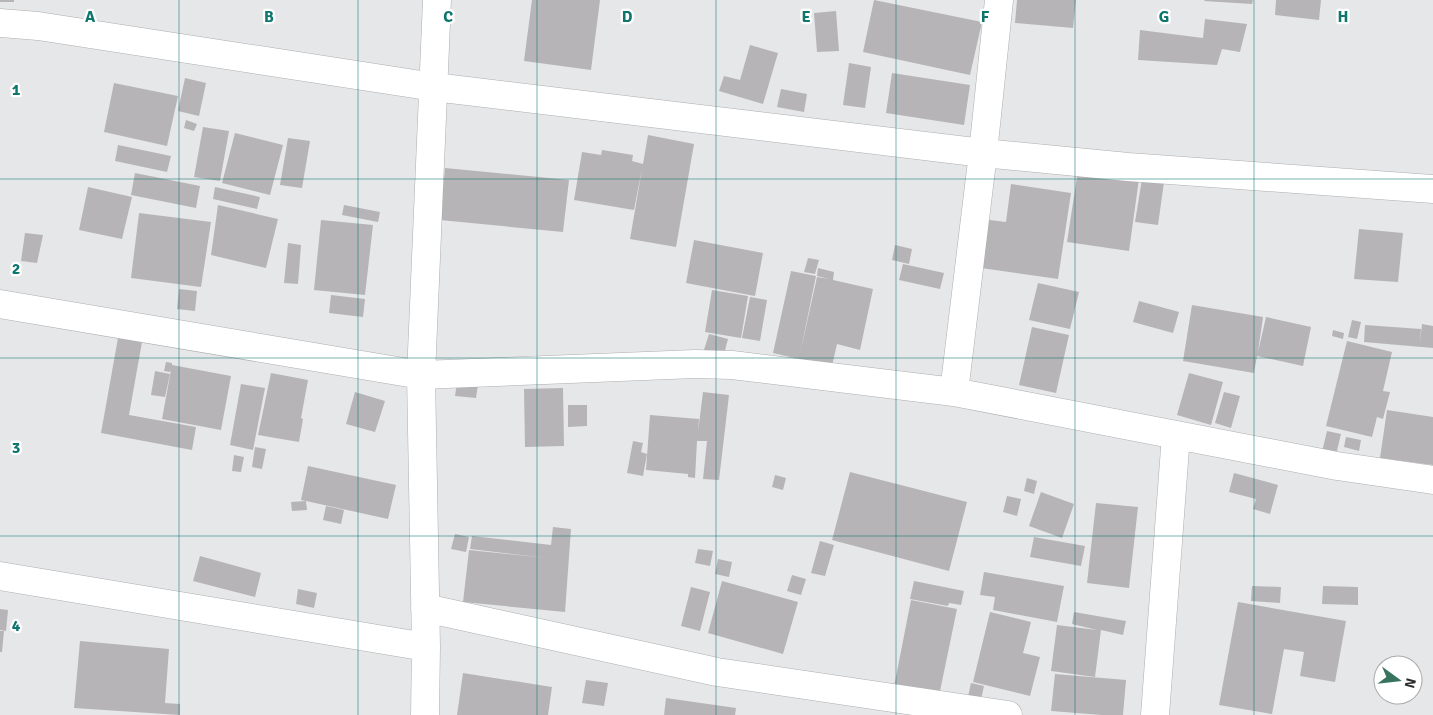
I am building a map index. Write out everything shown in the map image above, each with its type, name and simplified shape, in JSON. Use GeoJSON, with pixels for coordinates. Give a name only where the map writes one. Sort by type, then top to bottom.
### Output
{"type":"FeatureCollection","features":[{"type":"Feature","properties":{"kind":"street"},"geometry":{"type":"LineString","coordinates":[[425,715],[426,647],[422,375],[437,0]]}},
{"type":"Feature","properties":{"kind":"street"},"geometry":{"type":"LineString","coordinates":[[954,392],[984,153],[999,0]]}},
{"type":"Feature","properties":{"kind":"street"},"geometry":{"type":"LineString","coordinates":[[0,24],[38,26],[434,87],[984,153],[1128,167],[1433,189]]}},
{"type":"Feature","properties":{"kind":"street"},"geometry":{"type":"LineString","coordinates":[[0,304],[422,375],[695,364],[732,365],[954,392],[1337,466],[1433,480]]}},
{"type":"Feature","properties":{"kind":"street"},"geometry":{"type":"LineString","coordinates":[[1155,715],[1176,435]]}},
{"type":"Feature","properties":{"kind":"street"},"geometry":{"type":"LineString","coordinates":[[0,576],[426,647]]}},
{"type":"Feature","properties":{"kind":"street"},"geometry":{"type":"LineString","coordinates":[[425,608],[717,672],[1008,715]]}},
{"type":"Feature","properties":{"kind":"building"},"geometry":{"type":"Polygon","coordinates":[[[0,0],[14,0],[14,2],[0,2],[0,0]]]}},
{"type":"Feature","properties":{"kind":"building"},"geometry":{"type":"Polygon","coordinates":[[[532,0],[600,0],[591,70],[524,61],[532,0]]]}},
{"type":"Feature","properties":{"kind":"building"},"geometry":{"type":"Polygon","coordinates":[[[874,0],[982,22],[970,75],[863,52],[874,0]]]}},
{"type":"Feature","properties":{"kind":"building"},"geometry":{"type":"Polygon","coordinates":[[[1017,0],[1076,0],[1073,28],[1015,23],[1017,0]]]}},
{"type":"Feature","properties":{"kind":"building"},"geometry":{"type":"Polygon","coordinates":[[[1205,0],[1253,0],[1252,4],[1205,0]]]}},
{"type":"Feature","properties":{"kind":"building"},"geometry":{"type":"Polygon","coordinates":[[[1276,0],[1321,0],[1319,20],[1275,15],[1276,0]]]}},
{"type":"Feature","properties":{"kind":"building"},"geometry":{"type":"Polygon","coordinates":[[[836,11],[839,51],[817,52],[814,13],[836,11]]]}},
{"type":"Feature","properties":{"kind":"building"},"geometry":{"type":"Polygon","coordinates":[[[1205,19],[1247,24],[1240,52],[1222,49],[1217,65],[1138,60],[1140,30],[1203,38],[1205,19]]]}},
{"type":"Feature","properties":{"kind":"building"},"geometry":{"type":"Polygon","coordinates":[[[750,45],[778,53],[763,104],[719,91],[724,76],[740,80],[750,45]]]}},
{"type":"Feature","properties":{"kind":"building"},"geometry":{"type":"Polygon","coordinates":[[[849,63],[871,67],[865,108],[843,105],[849,63]]]}},
{"type":"Feature","properties":{"kind":"building"},"geometry":{"type":"Polygon","coordinates":[[[892,73],[970,85],[964,125],[886,113],[892,73]]]}},
{"type":"Feature","properties":{"kind":"building"},"geometry":{"type":"Polygon","coordinates":[[[185,78],[206,83],[199,116],[178,111],[185,78]]]}},
{"type":"Feature","properties":{"kind":"building"},"geometry":{"type":"Polygon","coordinates":[[[114,83],[178,96],[167,146],[104,132],[114,83]]]}},
{"type":"Feature","properties":{"kind":"building"},"geometry":{"type":"Polygon","coordinates":[[[781,89],[807,94],[804,112],[777,107],[781,89]]]}},
{"type":"Feature","properties":{"kind":"building"},"geometry":{"type":"Polygon","coordinates":[[[186,120],[197,124],[194,131],[184,128],[186,120]]]}},
{"type":"Feature","properties":{"kind":"building"},"geometry":{"type":"Polygon","coordinates":[[[203,127],[229,131],[220,181],[194,177],[203,127]]]}},
{"type":"Feature","properties":{"kind":"building"},"geometry":{"type":"Polygon","coordinates":[[[235,133],[283,145],[270,195],[222,183],[235,133]]]}},
{"type":"Feature","properties":{"kind":"building"},"geometry":{"type":"Polygon","coordinates":[[[648,135],[694,144],[676,247],[630,239],[648,135]]]}},
{"type":"Feature","properties":{"kind":"building"},"geometry":{"type":"Polygon","coordinates":[[[288,138],[310,141],[302,188],[280,185],[288,138]]]}},
{"type":"Feature","properties":{"kind":"building"},"geometry":{"type":"Polygon","coordinates":[[[118,145],[171,156],[167,172],[115,161],[118,145]]]}},
{"type":"Feature","properties":{"kind":"building"},"geometry":{"type":"Polygon","coordinates":[[[602,150],[633,155],[632,161],[643,164],[634,210],[574,200],[582,152],[601,155],[602,150]]]}},
{"type":"Feature","properties":{"kind":"building"},"geometry":{"type":"Polygon","coordinates":[[[445,168],[569,180],[563,232],[440,220],[445,168]]]}},
{"type":"Feature","properties":{"kind":"building"},"geometry":{"type":"Polygon","coordinates":[[[1078,170],[1139,179],[1129,251],[1067,242],[1078,170]]]}},
{"type":"Feature","properties":{"kind":"building"},"geometry":{"type":"Polygon","coordinates":[[[135,173],[200,186],[196,208],[131,195],[135,173]]]}},
{"type":"Feature","properties":{"kind":"building"},"geometry":{"type":"Polygon","coordinates":[[[1142,179],[1164,182],[1158,225],[1135,222],[1142,179]]]}},
{"type":"Feature","properties":{"kind":"building"},"geometry":{"type":"Polygon","coordinates":[[[1011,184],[1071,193],[1058,279],[960,265],[966,217],[1006,222],[1011,184]]]}},
{"type":"Feature","properties":{"kind":"building"},"geometry":{"type":"Polygon","coordinates":[[[88,187],[132,197],[122,239],[79,230],[88,187]]]}},
{"type":"Feature","properties":{"kind":"building"},"geometry":{"type":"Polygon","coordinates":[[[215,187],[260,197],[257,209],[213,199],[215,187]]]}},
{"type":"Feature","properties":{"kind":"building"},"geometry":{"type":"Polygon","coordinates":[[[218,205],[278,219],[266,268],[211,255],[218,205]]]}},
{"type":"Feature","properties":{"kind":"building"},"geometry":{"type":"Polygon","coordinates":[[[344,205],[380,212],[378,222],[342,215],[344,205]]]}},
{"type":"Feature","properties":{"kind":"building"},"geometry":{"type":"Polygon","coordinates":[[[139,213],[211,222],[201,287],[131,278],[139,213]]]}},
{"type":"Feature","properties":{"kind":"building"},"geometry":{"type":"Polygon","coordinates":[[[321,220],[373,225],[365,295],[314,290],[321,220]]]}},
{"type":"Feature","properties":{"kind":"building"},"geometry":{"type":"Polygon","coordinates":[[[1359,229],[1403,233],[1398,282],[1354,279],[1359,229]]]}},
{"type":"Feature","properties":{"kind":"building"},"geometry":{"type":"Polygon","coordinates":[[[25,233],[43,235],[37,263],[21,261],[25,233]]]}},
{"type":"Feature","properties":{"kind":"building"},"geometry":{"type":"Polygon","coordinates":[[[694,240],[763,253],[755,296],[686,283],[694,240]]]}},
{"type":"Feature","properties":{"kind":"building"},"geometry":{"type":"Polygon","coordinates":[[[288,243],[301,245],[298,284],[284,283],[288,243]]]}},
{"type":"Feature","properties":{"kind":"building"},"geometry":{"type":"Polygon","coordinates":[[[895,245],[912,249],[909,264],[892,260],[895,245]]]}},
{"type":"Feature","properties":{"kind":"building"},"geometry":{"type":"Polygon","coordinates":[[[808,258],[819,260],[815,274],[804,272],[808,258]]]}},
{"type":"Feature","properties":{"kind":"building"},"geometry":{"type":"Polygon","coordinates":[[[903,264],[944,273],[940,289],[899,280],[903,264]]]}},
{"type":"Feature","properties":{"kind":"building"},"geometry":{"type":"Polygon","coordinates":[[[818,268],[834,272],[833,280],[873,289],[860,350],[837,344],[831,370],[798,363],[799,359],[773,353],[791,271],[816,276],[800,354],[817,277],[829,279],[817,276],[818,268]]]}},
{"type":"Feature","properties":{"kind":"building"},"geometry":{"type":"Polygon","coordinates":[[[1038,283],[1079,292],[1070,329],[1029,320],[1038,283]]]}},
{"type":"Feature","properties":{"kind":"building"},"geometry":{"type":"Polygon","coordinates":[[[179,289],[197,291],[195,311],[177,309],[179,289]]]}},
{"type":"Feature","properties":{"kind":"building"},"geometry":{"type":"Polygon","coordinates":[[[712,290],[748,296],[741,338],[705,332],[712,290]]]}},
{"type":"Feature","properties":{"kind":"building"},"geometry":{"type":"Polygon","coordinates":[[[331,295],[365,299],[363,317],[329,313],[331,295]]]}},
{"type":"Feature","properties":{"kind":"building"},"geometry":{"type":"Polygon","coordinates":[[[750,297],[767,300],[760,341],[742,338],[750,297]]]}},
{"type":"Feature","properties":{"kind":"building"},"geometry":{"type":"Polygon","coordinates":[[[1139,301],[1179,312],[1173,333],[1133,322],[1139,301]]]}},
{"type":"Feature","properties":{"kind":"building"},"geometry":{"type":"Polygon","coordinates":[[[1192,305],[1263,317],[1258,352],[1266,317],[1311,327],[1303,366],[1257,356],[1254,373],[1183,361],[1192,305]]]}},
{"type":"Feature","properties":{"kind":"building"},"geometry":{"type":"Polygon","coordinates":[[[1352,320],[1361,322],[1357,339],[1348,337],[1352,320]]]}},
{"type":"Feature","properties":{"kind":"building"},"geometry":{"type":"Polygon","coordinates":[[[1422,324],[1433,326],[1433,348],[1364,342],[1365,325],[1421,329],[1420,343],[1422,324]]]}},
{"type":"Feature","properties":{"kind":"building"},"geometry":{"type":"Polygon","coordinates":[[[1032,327],[1069,335],[1056,393],[1019,385],[1032,327]]]}},
{"type":"Feature","properties":{"kind":"building"},"geometry":{"type":"Polygon","coordinates":[[[1333,330],[1344,333],[1343,339],[1332,336],[1333,330]]]}},
{"type":"Feature","properties":{"kind":"building"},"geometry":{"type":"Polygon","coordinates":[[[709,334],[728,339],[723,358],[703,353],[709,334]]]}},
{"type":"Feature","properties":{"kind":"building"},"geometry":{"type":"Polygon","coordinates":[[[118,338],[142,342],[129,415],[196,427],[192,450],[101,433],[118,338]]]}},
{"type":"Feature","properties":{"kind":"building"},"geometry":{"type":"Polygon","coordinates":[[[1347,341],[1392,352],[1383,391],[1390,392],[1383,419],[1377,417],[1372,437],[1326,426],[1347,341]]]}},
{"type":"Feature","properties":{"kind":"building"},"geometry":{"type":"Polygon","coordinates":[[[166,362],[172,363],[172,365],[231,376],[221,430],[162,419],[171,370],[170,372],[164,371],[166,362]]]}},
{"type":"Feature","properties":{"kind":"building"},"geometry":{"type":"Polygon","coordinates":[[[155,371],[170,374],[165,397],[151,395],[155,371]]]}},
{"type":"Feature","properties":{"kind":"building"},"geometry":{"type":"Polygon","coordinates":[[[271,373],[308,380],[299,442],[258,435],[271,373]]]}},
{"type":"Feature","properties":{"kind":"building"},"geometry":{"type":"Polygon","coordinates":[[[1189,373],[1223,382],[1211,425],[1177,415],[1189,373]]]}},
{"type":"Feature","properties":{"kind":"building"},"geometry":{"type":"Polygon","coordinates":[[[458,376],[479,378],[476,398],[455,396],[458,376]]]}},
{"type":"Feature","properties":{"kind":"building"},"geometry":{"type":"Polygon","coordinates":[[[241,384],[265,388],[253,450],[230,445],[241,384]]]}},
{"type":"Feature","properties":{"kind":"building"},"geometry":{"type":"Polygon","coordinates":[[[563,388],[564,446],[525,447],[524,389],[563,388]]]}},
{"type":"Feature","properties":{"kind":"building"},"geometry":{"type":"Polygon","coordinates":[[[355,392],[385,401],[375,432],[346,424],[355,392]]]}},
{"type":"Feature","properties":{"kind":"building"},"geometry":{"type":"Polygon","coordinates":[[[703,392],[729,395],[719,480],[703,479],[707,441],[697,441],[695,478],[688,477],[688,474],[646,470],[650,415],[699,419],[698,432],[703,392]]]}},
{"type":"Feature","properties":{"kind":"building"},"geometry":{"type":"Polygon","coordinates":[[[1224,392],[1240,396],[1231,428],[1215,423],[1224,392]]]}},
{"type":"Feature","properties":{"kind":"building"},"geometry":{"type":"Polygon","coordinates":[[[568,405],[587,405],[587,426],[568,427],[568,405]]]}},
{"type":"Feature","properties":{"kind":"building"},"geometry":{"type":"Polygon","coordinates":[[[1387,410],[1433,417],[1433,465],[1380,458],[1387,410]]]}},
{"type":"Feature","properties":{"kind":"building"},"geometry":{"type":"Polygon","coordinates":[[[1327,431],[1341,434],[1336,455],[1322,452],[1327,431]]]}},
{"type":"Feature","properties":{"kind":"building"},"geometry":{"type":"Polygon","coordinates":[[[1346,437],[1361,440],[1359,451],[1344,447],[1346,437]]]}},
{"type":"Feature","properties":{"kind":"building"},"geometry":{"type":"Polygon","coordinates":[[[633,441],[643,443],[641,452],[647,454],[643,476],[627,473],[633,441]]]}},
{"type":"Feature","properties":{"kind":"building"},"geometry":{"type":"Polygon","coordinates":[[[255,447],[266,449],[262,469],[252,467],[255,447]]]}},
{"type":"Feature","properties":{"kind":"building"},"geometry":{"type":"Polygon","coordinates":[[[234,455],[244,457],[241,472],[232,471],[234,455]]]}},
{"type":"Feature","properties":{"kind":"building"},"geometry":{"type":"Polygon","coordinates":[[[308,466],[396,485],[388,519],[301,500],[308,466]]]}},
{"type":"Feature","properties":{"kind":"building"},"geometry":{"type":"Polygon","coordinates":[[[850,472],[967,502],[949,571],[832,540],[850,472]]]}},
{"type":"Feature","properties":{"kind":"building"},"geometry":{"type":"Polygon","coordinates":[[[1234,473],[1278,485],[1270,514],[1253,509],[1256,499],[1229,492],[1234,473]]]}},
{"type":"Feature","properties":{"kind":"building"},"geometry":{"type":"Polygon","coordinates":[[[775,475],[786,478],[783,490],[772,487],[775,475]]]}},
{"type":"Feature","properties":{"kind":"building"},"geometry":{"type":"Polygon","coordinates":[[[1027,478],[1037,481],[1034,494],[1024,491],[1027,478]]]}},
{"type":"Feature","properties":{"kind":"building"},"geometry":{"type":"Polygon","coordinates":[[[1041,492],[1074,504],[1062,538],[1029,526],[1041,492]]]}},
{"type":"Feature","properties":{"kind":"building"},"geometry":{"type":"Polygon","coordinates":[[[1007,496],[1021,499],[1017,516],[1003,512],[1007,496]]]}},
{"type":"Feature","properties":{"kind":"building"},"geometry":{"type":"Polygon","coordinates":[[[306,501],[307,510],[292,511],[291,502],[306,501]]]}},
{"type":"Feature","properties":{"kind":"building"},"geometry":{"type":"Polygon","coordinates":[[[1096,503],[1138,507],[1129,588],[1087,583],[1096,503]]]}},
{"type":"Feature","properties":{"kind":"building"},"geometry":{"type":"Polygon","coordinates":[[[326,506],[344,510],[341,524],[323,520],[326,506]]]}},
{"type":"Feature","properties":{"kind":"building"},"geometry":{"type":"Polygon","coordinates":[[[553,527],[571,529],[565,612],[463,602],[469,550],[547,558],[470,549],[472,536],[551,545],[553,527]]]}},
{"type":"Feature","properties":{"kind":"building"},"geometry":{"type":"Polygon","coordinates":[[[455,534],[469,537],[466,552],[451,549],[455,534]]]}},
{"type":"Feature","properties":{"kind":"building"},"geometry":{"type":"Polygon","coordinates":[[[1034,537],[1085,546],[1081,566],[1030,557],[1034,537]]]}},
{"type":"Feature","properties":{"kind":"building"},"geometry":{"type":"Polygon","coordinates":[[[820,541],[834,545],[825,576],[811,573],[820,541]]]}},
{"type":"Feature","properties":{"kind":"building"},"geometry":{"type":"Polygon","coordinates":[[[698,549],[713,551],[710,566],[695,563],[698,549]]]}},
{"type":"Feature","properties":{"kind":"building"},"geometry":{"type":"Polygon","coordinates":[[[200,556],[261,573],[255,597],[193,581],[200,556]]]}},
{"type":"Feature","properties":{"kind":"building"},"geometry":{"type":"Polygon","coordinates":[[[718,559],[732,562],[729,577],[715,574],[718,559]]]}},
{"type":"Feature","properties":{"kind":"building"},"geometry":{"type":"Polygon","coordinates":[[[984,572],[1064,586],[1057,622],[993,610],[995,597],[980,595],[984,572]]]}},
{"type":"Feature","properties":{"kind":"building"},"geometry":{"type":"Polygon","coordinates":[[[792,575],[806,579],[801,595],[787,591],[792,575]]]}},
{"type":"Feature","properties":{"kind":"building"},"geometry":{"type":"Polygon","coordinates":[[[722,581],[798,602],[783,654],[708,633],[722,581]]]}},
{"type":"Feature","properties":{"kind":"building"},"geometry":{"type":"Polygon","coordinates":[[[914,581],[964,591],[961,605],[949,603],[948,606],[910,599],[914,581]]]}},
{"type":"Feature","properties":{"kind":"building"},"geometry":{"type":"Polygon","coordinates":[[[1252,586],[1281,587],[1280,603],[1251,601],[1252,586]]]}},
{"type":"Feature","properties":{"kind":"building"},"geometry":{"type":"Polygon","coordinates":[[[1323,586],[1358,587],[1358,605],[1322,604],[1323,586]]]}},
{"type":"Feature","properties":{"kind":"building"},"geometry":{"type":"Polygon","coordinates":[[[691,587],[710,592],[700,631],[681,626],[691,587]]]}},
{"type":"Feature","properties":{"kind":"building"},"geometry":{"type":"Polygon","coordinates":[[[298,589],[317,593],[314,608],[296,604],[298,589]]]}},
{"type":"Feature","properties":{"kind":"building"},"geometry":{"type":"Polygon","coordinates":[[[911,600],[957,609],[939,696],[894,687],[911,600]]]}},
{"type":"Feature","properties":{"kind":"building"},"geometry":{"type":"Polygon","coordinates":[[[1238,602],[1346,621],[1335,682],[1300,676],[1304,652],[1284,649],[1272,714],[1219,705],[1238,602]]]}},
{"type":"Feature","properties":{"kind":"building"},"geometry":{"type":"Polygon","coordinates":[[[0,609],[8,610],[6,631],[0,630],[0,609]]]}},
{"type":"Feature","properties":{"kind":"building"},"geometry":{"type":"Polygon","coordinates":[[[990,612],[1031,622],[1023,653],[1040,657],[1030,696],[973,682],[990,612]]]}},
{"type":"Feature","properties":{"kind":"building"},"geometry":{"type":"Polygon","coordinates":[[[1074,612],[1126,621],[1123,635],[1101,630],[1095,677],[1051,671],[1057,625],[1097,630],[1072,624],[1074,612]]]}},
{"type":"Feature","properties":{"kind":"building"},"geometry":{"type":"Polygon","coordinates":[[[0,631],[4,631],[2,652],[0,652],[0,631]]]}},
{"type":"Feature","properties":{"kind":"building"},"geometry":{"type":"Polygon","coordinates":[[[80,641],[169,649],[165,703],[180,704],[180,715],[74,708],[80,641]]]}},
{"type":"Feature","properties":{"kind":"building"},"geometry":{"type":"Polygon","coordinates":[[[463,673],[552,687],[548,715],[457,715],[463,673]]]}},
{"type":"Feature","properties":{"kind":"building"},"geometry":{"type":"Polygon","coordinates":[[[1055,674],[1126,680],[1123,715],[1051,711],[1055,674]]]}},
{"type":"Feature","properties":{"kind":"building"},"geometry":{"type":"Polygon","coordinates":[[[586,680],[608,683],[604,706],[582,703],[586,680]]]}},
{"type":"Feature","properties":{"kind":"building"},"geometry":{"type":"Polygon","coordinates":[[[971,683],[984,686],[980,704],[967,701],[971,683]]]}},
{"type":"Feature","properties":{"kind":"building"},"geometry":{"type":"Polygon","coordinates":[[[666,698],[736,708],[735,715],[664,715],[666,698]]]}}]}
